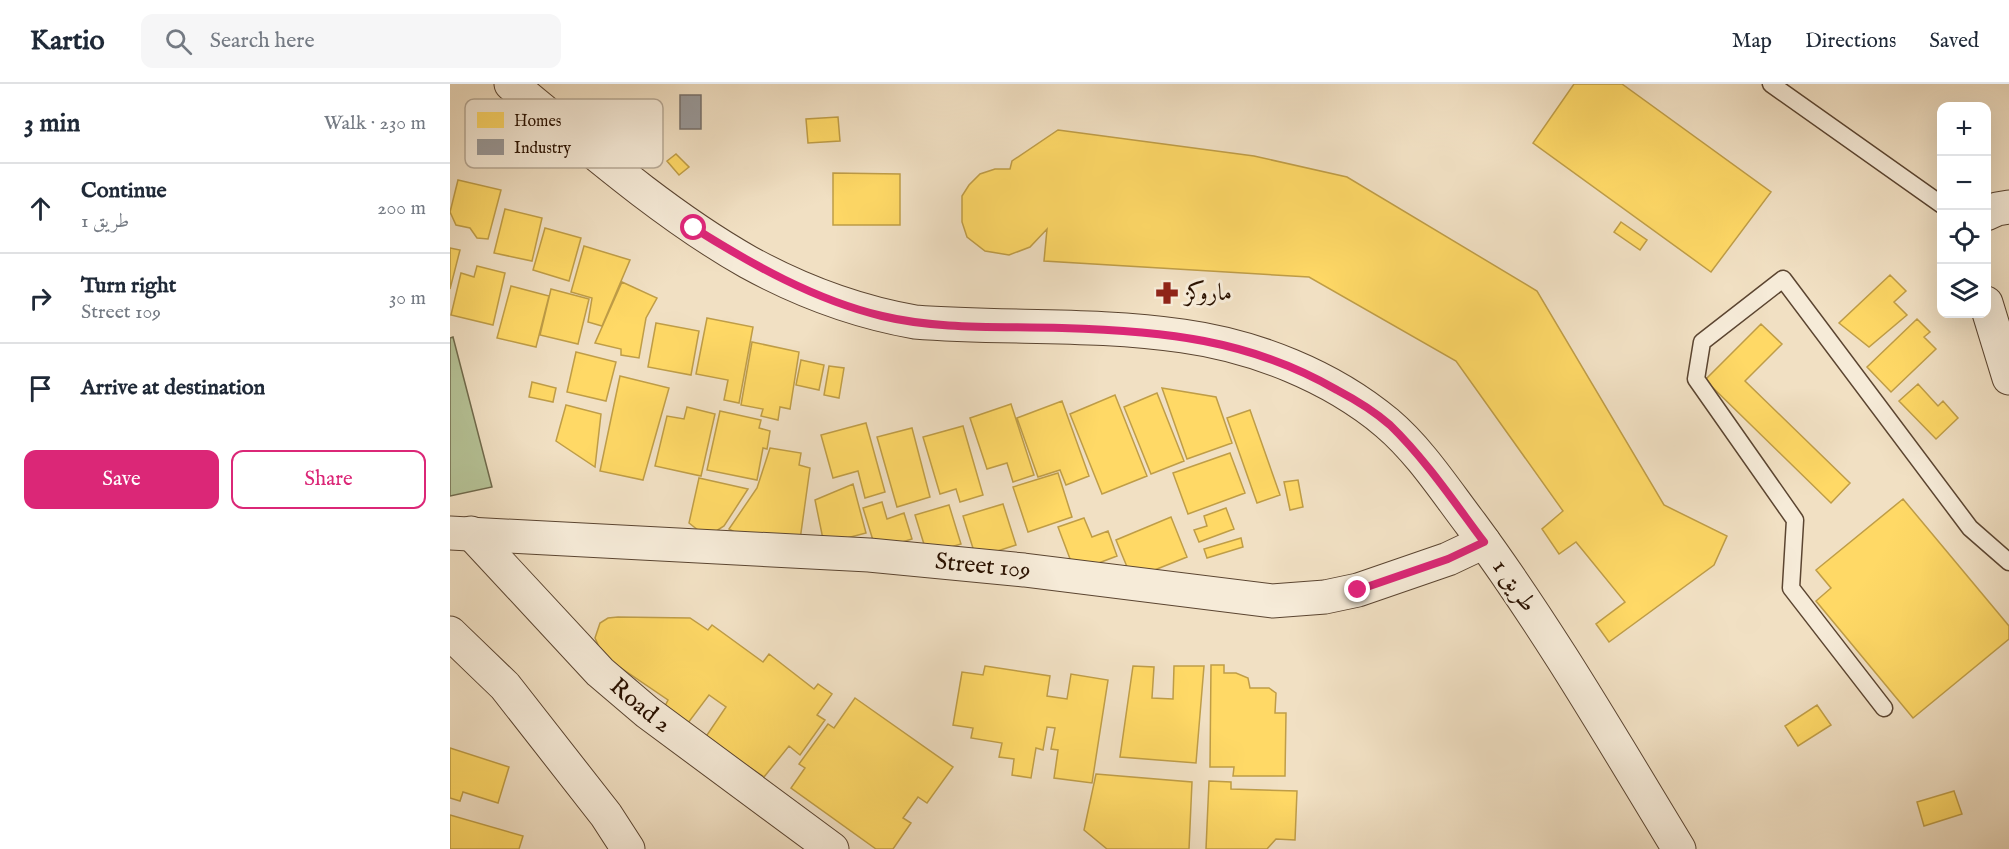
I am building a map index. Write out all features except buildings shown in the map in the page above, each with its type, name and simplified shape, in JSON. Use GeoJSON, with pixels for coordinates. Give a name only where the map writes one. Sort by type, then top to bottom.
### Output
{"type":"FeatureCollection","features":[{"type":"Feature","properties":{"kind":"street","name":"طريق 1"},"geometry":{"type":"LineString","coordinates":[[521,87],[535,99]]}},
{"type":"Feature","properties":{"kind":"street","name":"طريق 1"},"geometry":{"type":"LineString","coordinates":[[614,168],[694,228],[749,262],[851,307],[882,316],[926,323],[1118,330],[1185,336],[1280,361],[1362,404],[1388,424],[1438,480],[1484,542],[1535,615],[1679,849]]}},
{"type":"Feature","properties":{"kind":"street"},"geometry":{"type":"LineString","coordinates":[[1991,212],[2009,207]]}},
{"type":"Feature","properties":{"kind":"street"},"geometry":{"type":"LineString","coordinates":[[1991,318],[2009,378]]}},
{"type":"Feature","properties":{"kind":"street","name":"Street 109"},"geometry":{"type":"LineString","coordinates":[[461,533],[869,555],[1024,570],[1272,602],[1325,597],[1358,590],[1448,559],[1484,542]]}},
{"type":"Feature","properties":{"kind":"street","name":"Road 2"},"geometry":{"type":"LineString","coordinates":[[461,533],[600,672],[647,712],[832,849]]}},
{"type":"Feature","properties":{"kind":"street"},"geometry":{"type":"LineString","coordinates":[[450,633],[505,686],[606,815],[628,849]]}},
{"type":"Feature","properties":{"kind":"lane"},"geometry":{"type":"LineString","coordinates":[[1771,84],[1937,202]]}},
{"type":"Feature","properties":{"kind":"lane"},"geometry":{"type":"LineString","coordinates":[[1884,708],[1791,588],[1795,520],[1696,379],[1702,342],[1783,279],[1970,528],[2009,562]]}},
{"type":"Feature","properties":{"kind":"green space"},"geometry":{"type":"Polygon","coordinates":[[[453,337],[492,487],[450,496],[450,338],[453,337]]]}},
{"type":"Feature","properties":{"kind":"place","name":"ماروكز"},"geometry":{"type":"Point","coordinates":[1167,293]}},
{"type":"Feature","properties":{"kind":"route"},"geometry":{"type":"LineString","coordinates":[[694,228],[749,262],[783,279],[851,307],[882,316],[950,325],[1118,330],[1185,336],[1280,361],[1316,378],[1362,404],[1388,424],[1438,480],[1484,542],[1448,559],[1358,590]]}}]}
